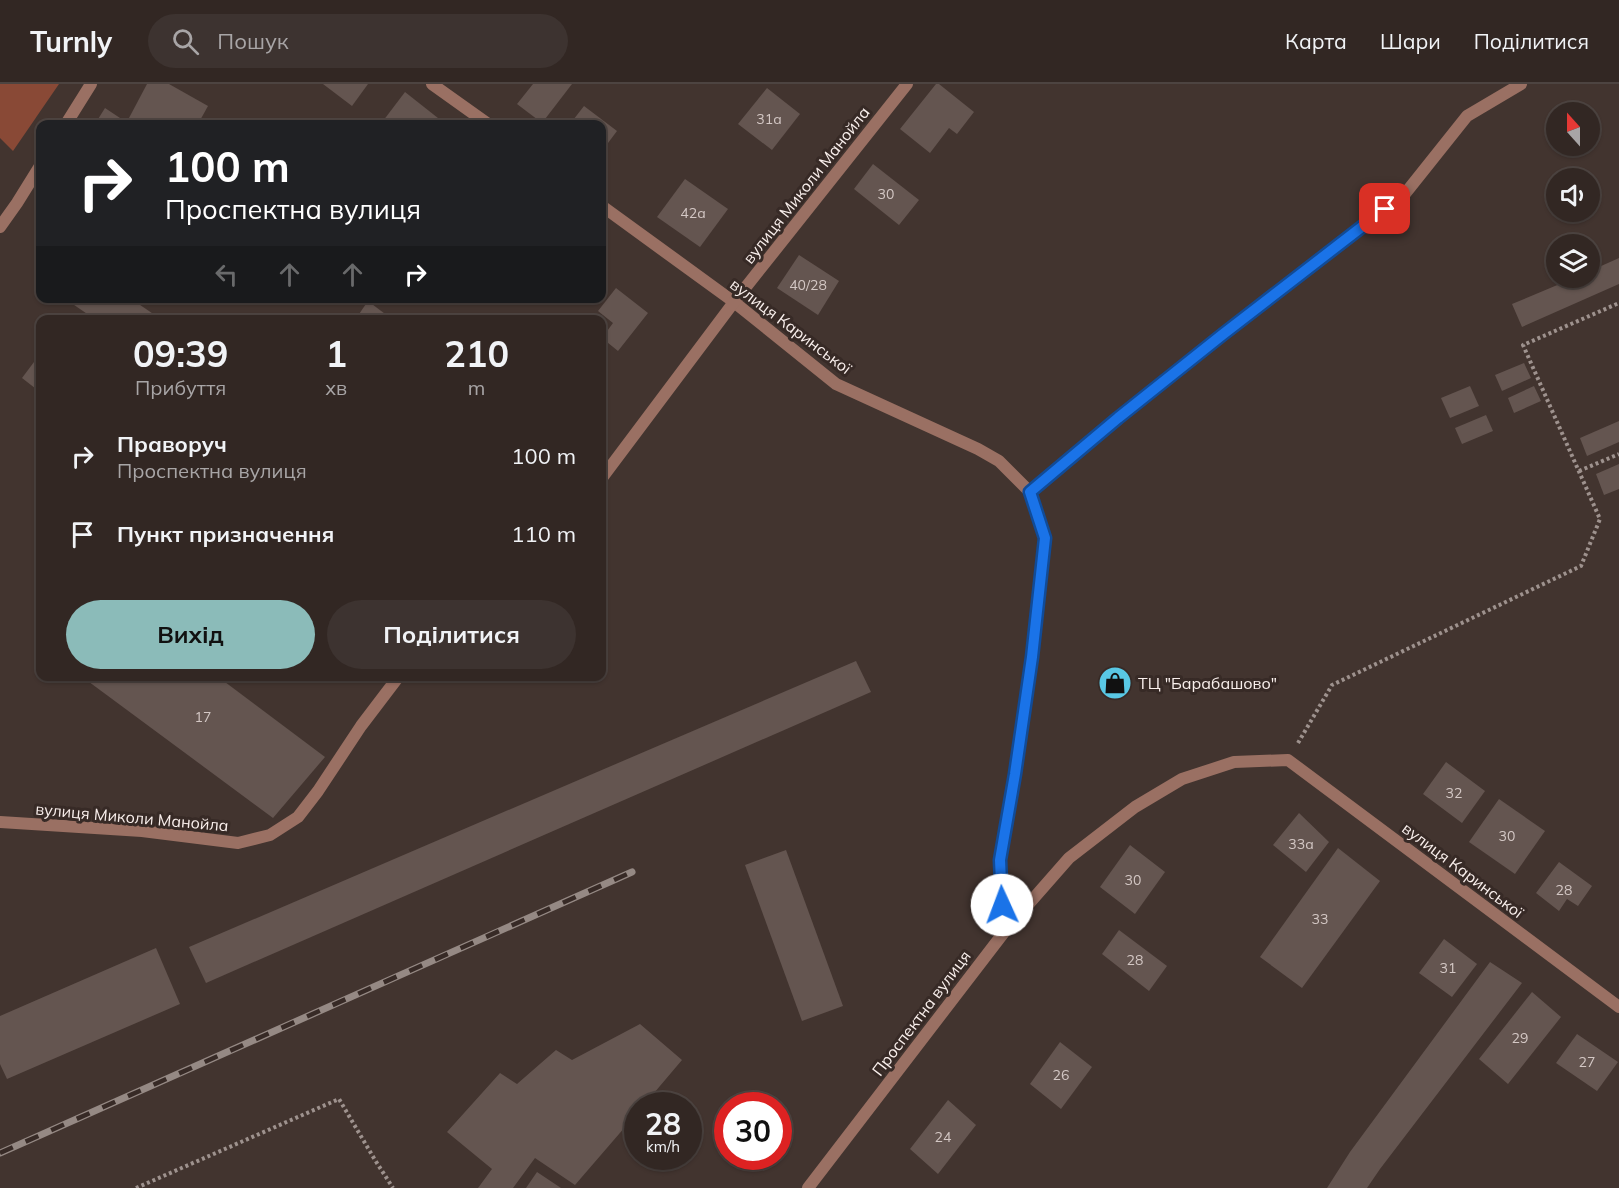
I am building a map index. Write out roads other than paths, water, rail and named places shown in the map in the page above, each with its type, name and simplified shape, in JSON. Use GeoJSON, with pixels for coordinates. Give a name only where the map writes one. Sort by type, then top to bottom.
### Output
{"type":"FeatureCollection","features":[{"type":"Feature","properties":{"kind":"street"},"geometry":{"type":"LineString","coordinates":[[68,120],[91,84]]}},
{"type":"Feature","properties":{"kind":"street"},"geometry":{"type":"LineString","coordinates":[[432,84],[482,120]]}},
{"type":"Feature","properties":{"kind":"street","name":"вулиця Миколи Манойла"},"geometry":{"type":"LineString","coordinates":[[606,473],[734,302],[907,84]]}},
{"type":"Feature","properties":{"kind":"street"},"geometry":{"type":"LineString","coordinates":[[1005,931],[1000,860],[1032,657],[1045,538],[1030,492],[1196,356],[1404,195],[1467,116],[1521,84]]}},
{"type":"Feature","properties":{"kind":"street"},"geometry":{"type":"LineString","coordinates":[[0,227],[36,172]]}},
{"type":"Feature","properties":{"kind":"street","name":"вулиця Каринської"},"geometry":{"type":"LineString","coordinates":[[606,209],[734,302],[836,384],[978,449],[999,461],[1030,492]]}},
{"type":"Feature","properties":{"kind":"street","name":"вулиця Миколи Манойла"},"geometry":{"type":"LineString","coordinates":[[0,822],[142,831],[238,843],[270,835],[298,817],[395,681]]}},
{"type":"Feature","properties":{"kind":"street","name":"вулиця Каринської"},"geometry":{"type":"LineString","coordinates":[[1288,760],[1619,1007]]}},
{"type":"Feature","properties":{"kind":"street","name":"Проспектна вулиця"},"geometry":{"type":"LineString","coordinates":[[808,1188],[1005,931],[1069,858],[1136,807],[1182,779],[1234,762],[1288,760]]}},
{"type":"Feature","properties":{"kind":"railway"},"geometry":{"type":"LineString","coordinates":[[0,1153],[632,872]]}},
{"type":"Feature","properties":{"kind":"place","name":"ТЦ \"Барабашово\""},"geometry":{"type":"Point","coordinates":[1115,683]}}]}
